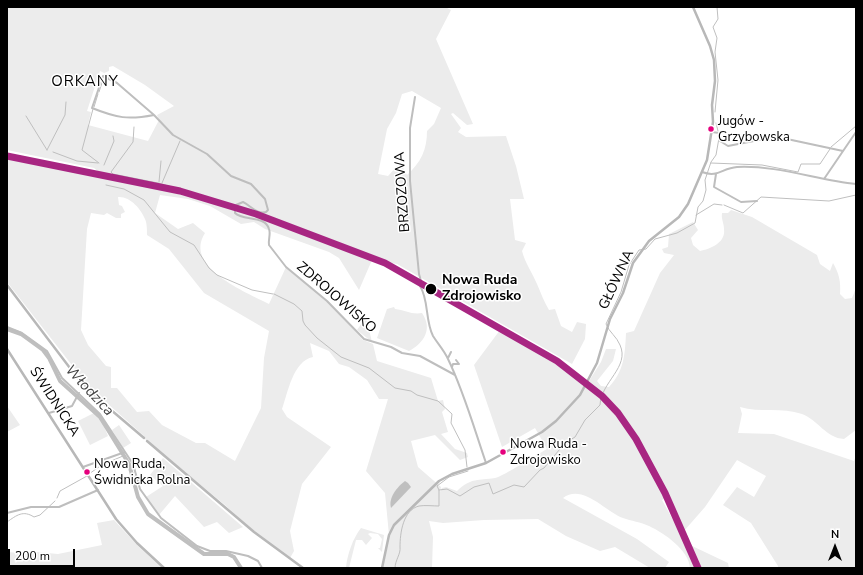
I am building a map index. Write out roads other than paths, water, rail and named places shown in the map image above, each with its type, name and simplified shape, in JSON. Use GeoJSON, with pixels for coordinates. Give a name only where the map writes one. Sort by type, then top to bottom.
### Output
{"type":"FeatureCollection","features":[{"type":"Feature","properties":{"kind":"street","name":"GŁÓWNA"},"geometry":{"type":"LineString","coordinates":[[486,463],[542,432],[556,421],[580,394],[594,371],[608,326],[623,293],[631,267],[642,249],[653,236],[679,217],[688,204],[704,172],[712,132],[712,101],[715,80],[714,60],[705,31],[696,17],[693,7]]}},
{"type":"Feature","properties":{"kind":"street"},"geometry":{"type":"LineString","coordinates":[[154,115],[129,119],[92,108],[103,76],[117,83],[154,115],[173,135],[207,154],[228,174],[251,184],[266,202],[267,211],[262,213],[243,202],[236,205]]}},
{"type":"Feature","properties":{"kind":"street","name":"BRZOZOWA"},"geometry":{"type":"LineString","coordinates":[[415,97],[410,128],[410,181],[419,274],[421,281],[420,286],[424,295],[426,311],[433,336],[448,358]]}},
{"type":"Feature","properties":{"kind":"street"},"geometry":{"type":"LineString","coordinates":[[712,132],[718,133],[720,141],[728,146],[759,140],[787,139],[843,151]]}},
{"type":"Feature","properties":{"kind":"street"},"geometry":{"type":"LineString","coordinates":[[824,179],[856,132]]}},
{"type":"Feature","properties":{"kind":"street"},"geometry":{"type":"LineString","coordinates":[[704,172],[708,174],[716,174],[726,169],[738,167],[762,168],[856,184]]}},
{"type":"Feature","properties":{"kind":"street"},"geometry":{"type":"LineString","coordinates":[[716,174],[714,187],[741,202],[756,201]]}},
{"type":"Feature","properties":{"kind":"street","name":"ZDROJOWISKO"},"geometry":{"type":"LineString","coordinates":[[235,209],[234,213],[239,217],[254,219],[268,226],[270,231],[269,246],[282,263],[327,301],[364,339],[391,347],[402,353],[420,356],[455,375]]}},
{"type":"Feature","properties":{"kind":"street"},"geometry":{"type":"LineString","coordinates":[[7,285],[83,384],[97,398],[144,438]]}},
{"type":"Feature","properties":{"kind":"street"},"geometry":{"type":"LineString","coordinates":[[7,327],[22,333],[47,351],[62,378],[100,414],[134,467],[140,489],[164,520],[203,549],[248,556],[258,561],[262,568]]}},
{"type":"Feature","properties":{"kind":"street","name":"ŚWIDNICKA"},"geometry":{"type":"LineString","coordinates":[[7,349],[124,529],[164,568]]}},
{"type":"Feature","properties":{"kind":"street"},"geometry":{"type":"LineString","coordinates":[[382,568],[389,535],[398,521],[439,481],[452,474],[486,463],[460,386],[448,358],[451,352]]}},
{"type":"Feature","properties":{"kind":"street"},"geometry":{"type":"LineString","coordinates":[[452,367],[453,364],[459,364],[456,360]]}},
{"type":"Feature","properties":{"kind":"street"},"geometry":{"type":"LineString","coordinates":[[49,413],[71,407],[77,399],[79,393]]}},
{"type":"Feature","properties":{"kind":"street"},"geometry":{"type":"LineString","coordinates":[[147,441],[254,532],[303,568]]}},
{"type":"Feature","properties":{"kind":"street"},"geometry":{"type":"LineString","coordinates":[[83,467],[124,453]]}},
{"type":"Feature","properties":{"kind":"street"},"geometry":{"type":"LineString","coordinates":[[7,514],[31,507],[50,508],[66,505],[98,490]]}},
{"type":"Feature","properties":{"kind":"waterway"},"geometry":{"type":"LineString","coordinates":[[715,112],[718,80],[715,52],[717,38],[713,27],[718,19],[717,7]]}},
{"type":"Feature","properties":{"kind":"waterway"},"geometry":{"type":"LineString","coordinates":[[105,75],[116,82]]}},
{"type":"Feature","properties":{"kind":"waterway"},"geometry":{"type":"LineString","coordinates":[[99,92],[102,83]]}},
{"type":"Feature","properties":{"kind":"waterway"},"geometry":{"type":"LineString","coordinates":[[94,107],[98,94]]}},
{"type":"Feature","properties":{"kind":"waterway"},"geometry":{"type":"LineString","coordinates":[[47,150],[65,115],[66,102]]}},
{"type":"Feature","properties":{"kind":"waterway"},"geometry":{"type":"LineString","coordinates":[[93,109],[82,150],[99,163]]}},
{"type":"Feature","properties":{"kind":"waterway"},"geometry":{"type":"LineString","coordinates":[[26,116],[47,150]]}},
{"type":"Feature","properties":{"kind":"waterway"},"geometry":{"type":"LineString","coordinates":[[716,123],[718,131]]}},
{"type":"Feature","properties":{"kind":"waterway"},"geometry":{"type":"LineString","coordinates":[[831,147],[856,126]]}},
{"type":"Feature","properties":{"kind":"waterway"},"geometry":{"type":"LineString","coordinates":[[134,127],[133,142],[111,172],[113,174],[158,183],[227,203]]}},
{"type":"Feature","properties":{"kind":"waterway"},"geometry":{"type":"LineString","coordinates":[[104,165],[114,141],[113,136]]}},
{"type":"Feature","properties":{"kind":"waterway"},"geometry":{"type":"LineString","coordinates":[[439,490],[447,489],[460,496],[474,487],[489,483],[493,494],[514,485],[524,487],[540,470],[544,468],[565,443],[575,437],[585,420],[600,405],[605,389],[618,368],[621,360],[622,353],[620,345],[606,324],[621,292],[629,265],[639,250],[646,249],[655,239],[677,233],[695,223],[698,207],[703,201],[706,190],[705,180],[711,162],[716,155],[719,138]]}},
{"type":"Feature","properties":{"kind":"waterway"},"geometry":{"type":"LineString","coordinates":[[162,183],[180,141]]}},
{"type":"Feature","properties":{"kind":"waterway"},"geometry":{"type":"LineString","coordinates":[[711,163],[762,165],[798,172],[801,164],[820,164],[830,149]]}},
{"type":"Feature","properties":{"kind":"waterway"},"geometry":{"type":"LineString","coordinates":[[53,152],[77,161],[98,163]]}},
{"type":"Feature","properties":{"kind":"waterway"},"geometry":{"type":"LineString","coordinates":[[159,182],[161,161]]}},
{"type":"Feature","properties":{"kind":"waterway"},"geometry":{"type":"LineString","coordinates":[[106,185],[124,189],[144,200],[170,232],[194,245],[209,268],[217,275],[252,290],[273,294]]}},
{"type":"Feature","properties":{"kind":"waterway"},"geometry":{"type":"LineString","coordinates":[[724,205],[743,213],[761,197],[829,201],[856,195]]}},
{"type":"Feature","properties":{"kind":"waterway"},"geometry":{"type":"LineString","coordinates":[[696,215],[714,204],[722,205]]}},
{"type":"Feature","properties":{"kind":"waterway"},"geometry":{"type":"LineString","coordinates":[[274,294],[294,304],[302,311],[305,325],[317,338],[341,357],[369,368],[395,388],[411,391],[417,395],[438,401],[452,414],[451,423],[465,450],[467,467]]}},
{"type":"Feature","properties":{"kind":"waterway","name":"Włodzica"},"geometry":{"type":"LineString","coordinates":[[7,329],[21,334],[43,350],[49,358],[60,381],[100,417],[129,464],[138,497],[148,514],[204,554],[228,554],[234,557],[241,568]]}},
{"type":"Feature","properties":{"kind":"waterway"},"geometry":{"type":"LineString","coordinates":[[104,464],[123,456]]}},
{"type":"Feature","properties":{"kind":"waterway"},"geometry":{"type":"LineString","coordinates":[[89,474],[103,464]]}},
{"type":"Feature","properties":{"kind":"waterway"},"geometry":{"type":"LineString","coordinates":[[395,568],[400,552],[402,529],[409,512],[419,506],[439,506],[439,490],[437,486],[449,477],[468,471]]}},
{"type":"Feature","properties":{"kind":"waterway"},"geometry":{"type":"LineString","coordinates":[[57,498],[60,491],[87,476]]}},
{"type":"Feature","properties":{"kind":"waterway"},"geometry":{"type":"LineString","coordinates":[[7,522],[20,514],[27,514],[34,517],[40,515],[55,501]]}},
{"type":"Feature","properties":{"kind":"place","name":"Jugów - Grzybowska"},"geometry":{"type":"Point","coordinates":[711,129]}},
{"type":"Feature","properties":{"kind":"place","name":"Nowa Ruda Zdrojowisko"},"geometry":{"type":"Point","coordinates":[431,289]}},
{"type":"Feature","properties":{"kind":"place","name":"Nowa Ruda - Zdrojowisko"},"geometry":{"type":"Point","coordinates":[503,452]}},
{"type":"Feature","properties":{"kind":"place","name":"Nowa Ruda, Świdnicka Rolna"},"geometry":{"type":"Point","coordinates":[87,472]}},
{"type":"Feature","properties":{"kind":"district","name":"ORKANY"},"geometry":{"type":"Point","coordinates":[85,82]}}]}
